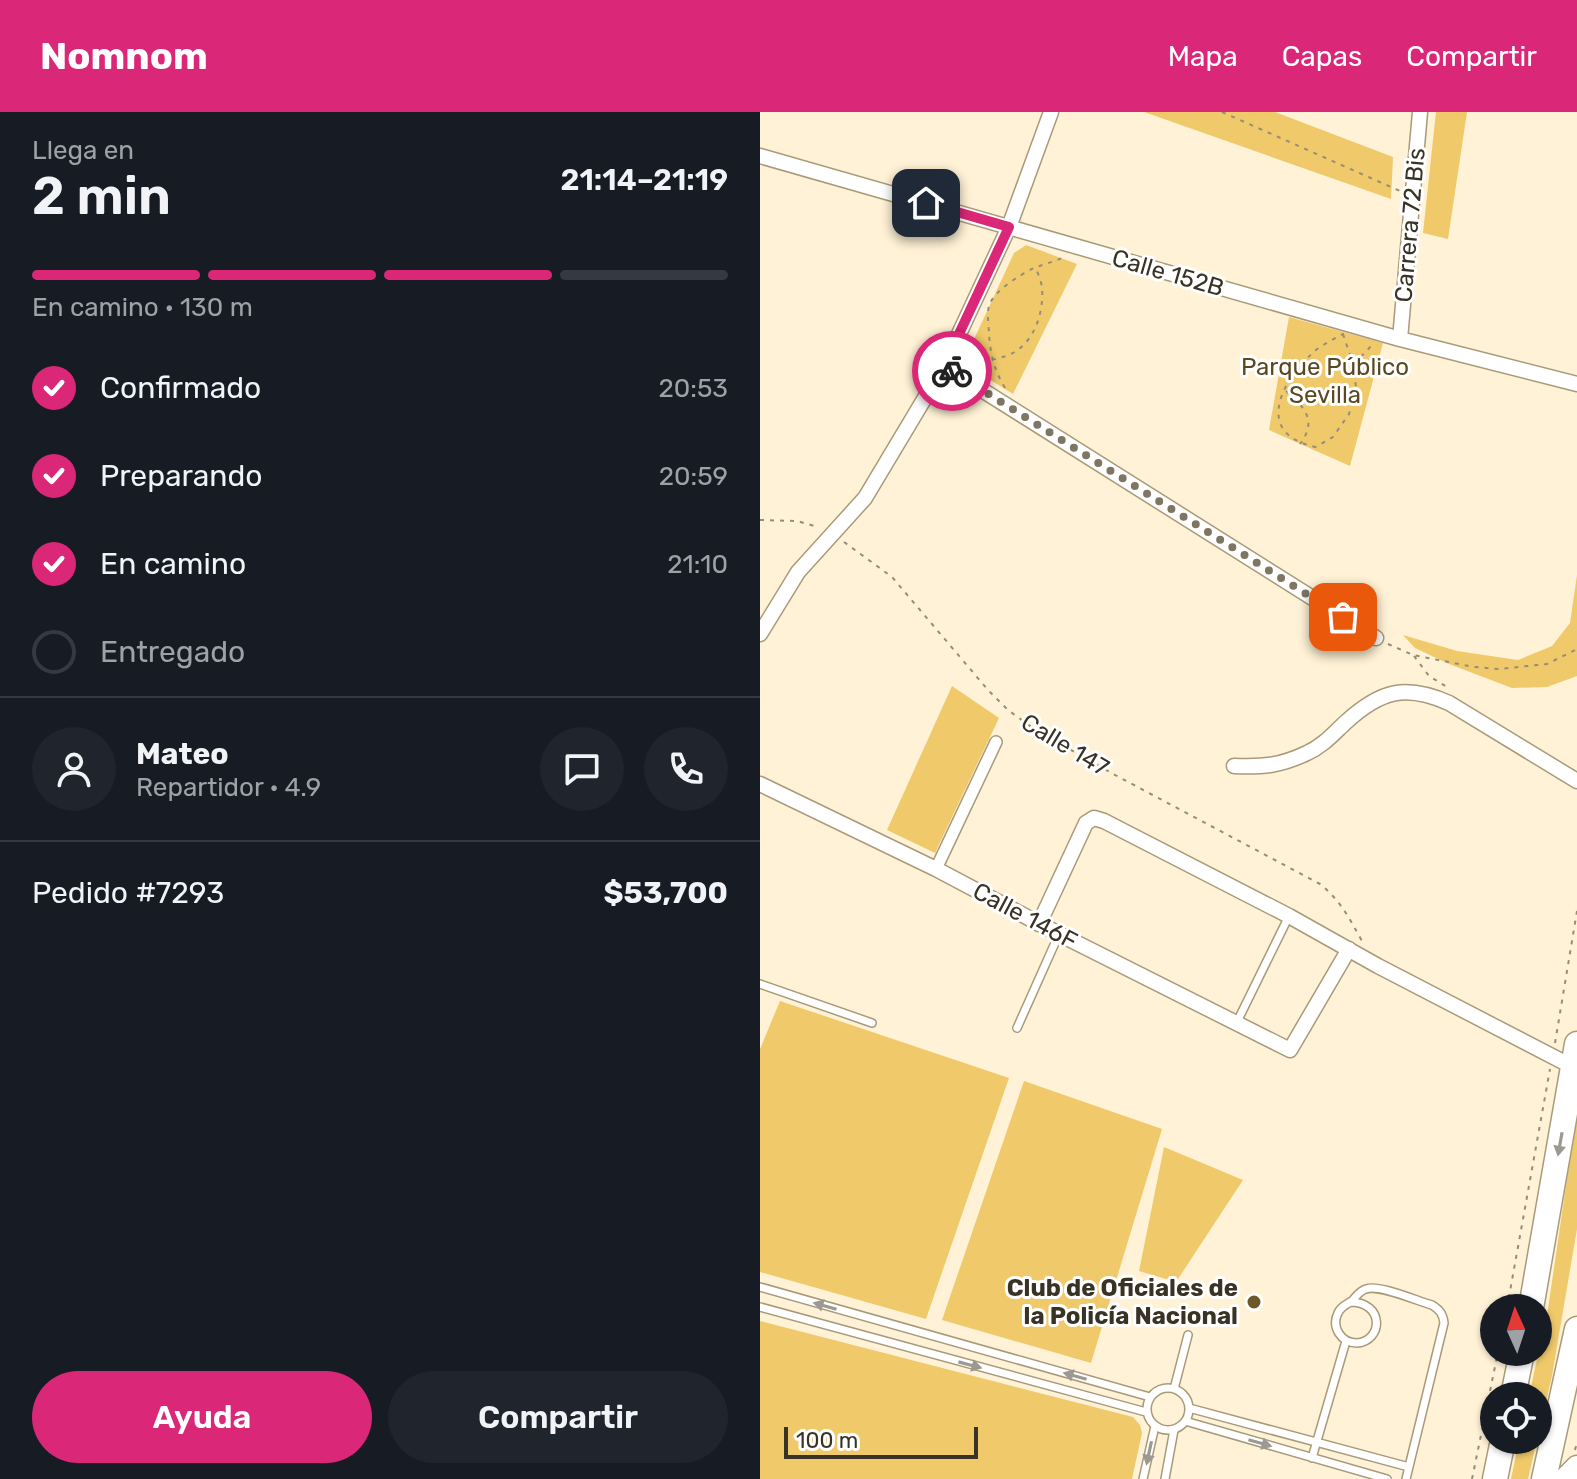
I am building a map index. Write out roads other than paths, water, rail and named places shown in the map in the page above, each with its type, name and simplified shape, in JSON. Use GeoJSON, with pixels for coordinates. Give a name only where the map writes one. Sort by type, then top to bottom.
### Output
{"type":"FeatureCollection","features":[{"type":"Feature","properties":{"kind":"highway"},"geometry":{"type":"LineString","coordinates":[[1533,1294],[1568,1056]]}},
{"type":"Feature","properties":{"kind":"highway"},"geometry":{"type":"LineString","coordinates":[[1544,1479],[1577,1329]]}},
{"type":"Feature","properties":{"kind":"highway"},"geometry":{"type":"LineString","coordinates":[[1495,1479],[1500,1454]]}},
{"type":"Feature","properties":{"kind":"main road"},"geometry":{"type":"LineString","coordinates":[[1565,1479],[1577,1467]]}},
{"type":"Feature","properties":{"kind":"street"},"geometry":{"type":"LineString","coordinates":[[760,634],[798,572],[865,498],[944,366],[1009,227],[1051,112]]}},
{"type":"Feature","properties":{"kind":"street","name":"Carrera 72 Bis"},"geometry":{"type":"LineString","coordinates":[[1400,339],[1420,112]]}},
{"type":"Feature","properties":{"kind":"street","name":"Calle 152B"},"geometry":{"type":"LineString","coordinates":[[760,156],[1400,339],[1577,384]]}},
{"type":"Feature","properties":{"kind":"street"},"geometry":{"type":"LineString","coordinates":[[944,366],[1376,638]]}},
{"type":"Feature","properties":{"kind":"street"},"geometry":{"type":"LineString","coordinates":[[1234,766],[1266,767],[1309,753],[1369,703],[1392,693],[1409,692],[1428,694],[1449,703],[1577,781]]}},
{"type":"Feature","properties":{"kind":"street"},"geometry":{"type":"LineString","coordinates":[[936,869],[996,742]]}},
{"type":"Feature","properties":{"kind":"street","name":"Calle 146F"},"geometry":{"type":"LineString","coordinates":[[760,784],[936,869],[1290,1050],[1356,946]]}},
{"type":"Feature","properties":{"kind":"street"},"geometry":{"type":"LineString","coordinates":[[1039,924],[1086,823],[1094,818],[1289,916],[1356,946],[1568,1056]]}},
{"type":"Feature","properties":{"kind":"lane"},"geometry":{"type":"LineString","coordinates":[[1236,1024],[1289,916]]}},
{"type":"Feature","properties":{"kind":"lane"},"geometry":{"type":"LineString","coordinates":[[1017,1028],[1059,934]]}},
{"type":"Feature","properties":{"kind":"lane"},"geometry":{"type":"LineString","coordinates":[[760,984],[872,1023]]}},
{"type":"Feature","properties":{"kind":"lane"},"geometry":{"type":"LineString","coordinates":[[760,1287],[1150,1397]]}},
{"type":"Feature","properties":{"kind":"lane"},"geometry":{"type":"LineString","coordinates":[[1350,1302],[1361,1302],[1370,1307],[1376,1317],[1372,1336],[1355,1343],[1346,1341],[1339,1334],[1335,1325],[1336,1315],[1342,1307],[1366,1288],[1376,1288],[1432,1305],[1443,1316],[1444,1323],[1406,1479]]}},
{"type":"Feature","properties":{"kind":"lane"},"geometry":{"type":"LineString","coordinates":[[779,1314],[785,1295]]}},
{"type":"Feature","properties":{"kind":"lane"},"geometry":{"type":"LineString","coordinates":[[760,1307],[1146,1412]]}},
{"type":"Feature","properties":{"kind":"lane"},"geometry":{"type":"LineString","coordinates":[[1174,1389],[1188,1335]]}},
{"type":"Feature","properties":{"kind":"lane"},"geometry":{"type":"LineString","coordinates":[[928,1354],[932,1336]]}},
{"type":"Feature","properties":{"kind":"lane"},"geometry":{"type":"LineString","coordinates":[[1312,1458],[1346,1341]]}},
{"type":"Feature","properties":{"kind":"lane"},"geometry":{"type":"LineString","coordinates":[[1161,1389],[1174,1389],[1184,1396],[1189,1408],[1185,1421],[1168,1431],[1155,1426],[1146,1412],[1150,1397],[1161,1389]]}},
{"type":"Feature","properties":{"kind":"lane"},"geometry":{"type":"LineString","coordinates":[[1189,1408],[1409,1467]]}},
{"type":"Feature","properties":{"kind":"lane"},"geometry":{"type":"LineString","coordinates":[[1185,1421],[1387,1479]]}},
{"type":"Feature","properties":{"kind":"lane"},"geometry":{"type":"LineString","coordinates":[[1143,1479],[1155,1426]]}},
{"type":"Feature","properties":{"kind":"lane"},"geometry":{"type":"LineString","coordinates":[[1165,1479],[1174,1430]]}},
{"type":"Feature","properties":{"kind":"place","name":"Club de Oficiales de la Policía Nacional"},"geometry":{"type":"Point","coordinates":[1254,1302]}},
{"type":"Feature","properties":{"kind":"park label","name":"Parque Público Sevilla"},"geometry":{"type":"Point","coordinates":[1325,381]}}]}
